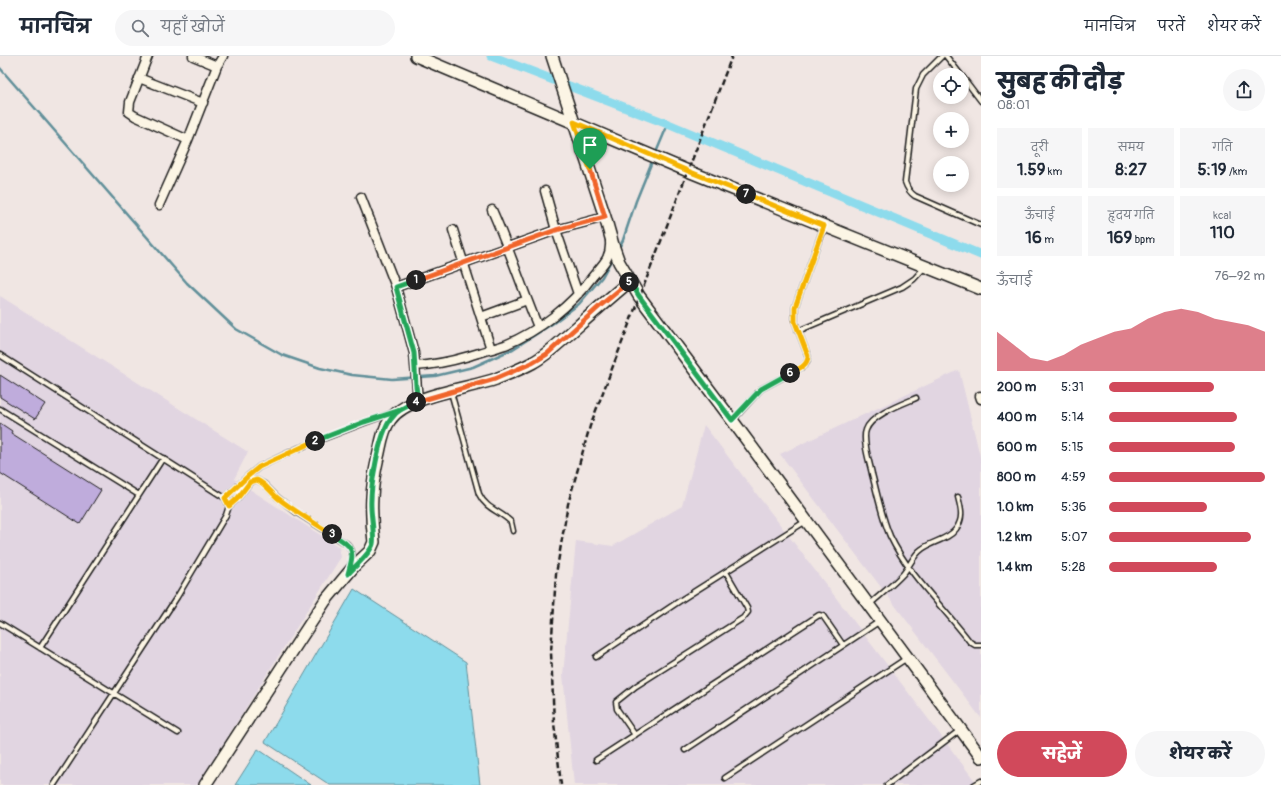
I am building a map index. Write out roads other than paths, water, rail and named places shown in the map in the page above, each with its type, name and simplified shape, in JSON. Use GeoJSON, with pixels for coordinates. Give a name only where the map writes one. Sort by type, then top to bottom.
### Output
{"type":"FeatureCollection","features":[{"type":"Feature","properties":{"kind":"main road"},"geometry":{"type":"LineString","coordinates":[[416,56],[670,163],[981,289]]}},
{"type":"Feature","properties":{"kind":"main road"},"geometry":{"type":"LineString","coordinates":[[552,56],[619,262],[639,296],[981,757]]}},
{"type":"Feature","properties":{"kind":"main road"},"geometry":{"type":"LineString","coordinates":[[206,785],[325,601],[373,546],[374,542],[370,507],[371,490],[385,430],[390,420],[398,411],[418,401],[495,379],[532,363],[547,354],[630,281]]}},
{"type":"Feature","properties":{"kind":"street"},"geometry":{"type":"LineString","coordinates":[[148,56],[130,102],[129,112],[188,140]]}},
{"type":"Feature","properties":{"kind":"street"},"geometry":{"type":"LineString","coordinates":[[193,56],[217,66]]}},
{"type":"Feature","properties":{"kind":"street"},"geometry":{"type":"LineString","coordinates":[[159,205],[188,140],[217,66],[223,56]]}},
{"type":"Feature","properties":{"kind":"street"},"geometry":{"type":"LineString","coordinates":[[139,78],[203,103]]}},
{"type":"Feature","properties":{"kind":"street"},"geometry":{"type":"LineString","coordinates":[[545,191],[556,230],[578,294]]}},
{"type":"Feature","properties":{"kind":"street"},"geometry":{"type":"LineString","coordinates":[[361,196],[396,287],[414,353],[418,401]]}},
{"type":"Feature","properties":{"kind":"street"},"geometry":{"type":"LineString","coordinates":[[492,210],[508,247],[538,327]]}},
{"type":"Feature","properties":{"kind":"street"},"geometry":{"type":"LineString","coordinates":[[396,287],[556,230],[605,217]]}},
{"type":"Feature","properties":{"kind":"street"},"geometry":{"type":"LineString","coordinates":[[453,230],[481,316],[490,349]]}},
{"type":"Feature","properties":{"kind":"street"},"geometry":{"type":"LineString","coordinates":[[416,369],[490,349],[509,342],[538,327],[556,314],[578,294],[609,256],[609,232]]}},
{"type":"Feature","properties":{"kind":"street"},"geometry":{"type":"LineString","coordinates":[[481,316],[527,300]]}},
{"type":"Feature","properties":{"kind":"lane"},"geometry":{"type":"LineString","coordinates":[[942,56],[922,75],[916,89],[905,182],[910,192],[915,196],[981,225]]}},
{"type":"Feature","properties":{"kind":"lane"},"geometry":{"type":"LineString","coordinates":[[946,56],[955,68]]}},
{"type":"Feature","properties":{"kind":"lane"},"geometry":{"type":"LineString","coordinates":[[969,86],[981,101]]}},
{"type":"Feature","properties":{"kind":"lane"},"geometry":{"type":"LineString","coordinates":[[732,420],[761,389],[806,364],[808,356],[798,331],[794,315],[796,300],[824,226]]}},
{"type":"Feature","properties":{"kind":"lane"},"geometry":{"type":"LineString","coordinates":[[798,331],[902,287],[919,275],[926,267]]}},
{"type":"Feature","properties":{"kind":"lane"},"geometry":{"type":"LineString","coordinates":[[0,355],[225,498],[229,506]]}},
{"type":"Feature","properties":{"kind":"lane"},"geometry":{"type":"LineString","coordinates":[[450,391],[481,499],[489,508],[512,522],[513,531]]}},
{"type":"Feature","properties":{"kind":"lane"},"geometry":{"type":"LineString","coordinates":[[916,398],[875,419],[866,429],[864,437],[870,467],[888,530],[908,567],[970,642],[975,645],[981,645]]}},
{"type":"Feature","properties":{"kind":"lane"},"geometry":{"type":"LineString","coordinates":[[0,409],[139,495]]}},
{"type":"Feature","properties":{"kind":"lane"},"geometry":{"type":"LineString","coordinates":[[225,498],[254,471],[270,462],[313,442],[364,422],[398,411]]}},
{"type":"Feature","properties":{"kind":"lane"},"geometry":{"type":"LineString","coordinates":[[40,648],[163,458]]}},
{"type":"Feature","properties":{"kind":"lane"},"geometry":{"type":"LineString","coordinates":[[54,785],[115,694],[149,638],[177,597],[226,515],[229,506],[237,499],[250,482],[257,480],[296,512],[350,547],[353,555],[348,574]]}},
{"type":"Feature","properties":{"kind":"lane"},"geometry":{"type":"LineString","coordinates":[[868,605],[898,580],[920,550],[927,545],[951,535],[956,529],[962,518],[958,497]]}},
{"type":"Feature","properties":{"kind":"lane"},"geometry":{"type":"LineString","coordinates":[[596,657],[807,521]]}},
{"type":"Feature","properties":{"kind":"lane"},"geometry":{"type":"LineString","coordinates":[[635,735],[616,709],[616,702],[636,686],[743,618],[748,612],[726,572]]}},
{"type":"Feature","properties":{"kind":"lane"},"geometry":{"type":"LineString","coordinates":[[596,760],[819,615],[823,616],[843,645]]}},
{"type":"Feature","properties":{"kind":"lane"},"geometry":{"type":"LineString","coordinates":[[685,750],[880,621]]}},
{"type":"Feature","properties":{"kind":"lane"},"geometry":{"type":"LineString","coordinates":[[0,623],[178,733]]}},
{"type":"Feature","properties":{"kind":"lane"},"geometry":{"type":"LineString","coordinates":[[725,778],[907,658]]}},
{"type":"Feature","properties":{"kind":"lane"},"geometry":{"type":"LineString","coordinates":[[887,785],[960,730]]}},
{"type":"Feature","properties":{"kind":"lane"},"geometry":{"type":"LineString","coordinates":[[974,785],[981,781]]}},
{"type":"Feature","properties":{"kind":"water"},"geometry":{"type":"Polygon","coordinates":[[[354,589],[466,662],[480,785],[330,785],[265,742],[354,589]]]}},
{"type":"Feature","properties":{"kind":"water"},"geometry":{"type":"Polygon","coordinates":[[[258,749],[311,785],[235,785],[258,749]]]}},
{"type":"Feature","properties":{"kind":"waterway"},"geometry":{"type":"LineString","coordinates":[[491,56],[668,124],[981,255]]}},
{"type":"Feature","properties":{"kind":"waterway"},"geometry":{"type":"LineString","coordinates":[[0,68],[187,283],[236,329],[282,355],[320,368],[352,375],[392,379],[435,376],[473,367],[513,349],[552,324],[579,304],[602,277],[613,257]]}},
{"type":"Feature","properties":{"kind":"waterway"},"geometry":{"type":"LineString","coordinates":[[655,155],[668,124]]}},
{"type":"Feature","properties":{"kind":"waterway"},"geometry":{"type":"LineString","coordinates":[[619,248],[653,159]]}},
{"type":"Feature","properties":{"kind":"railway"},"geometry":{"type":"LineString","coordinates":[[561,785],[554,723],[551,652],[556,574],[568,504],[590,426],[732,56]]}}]}
